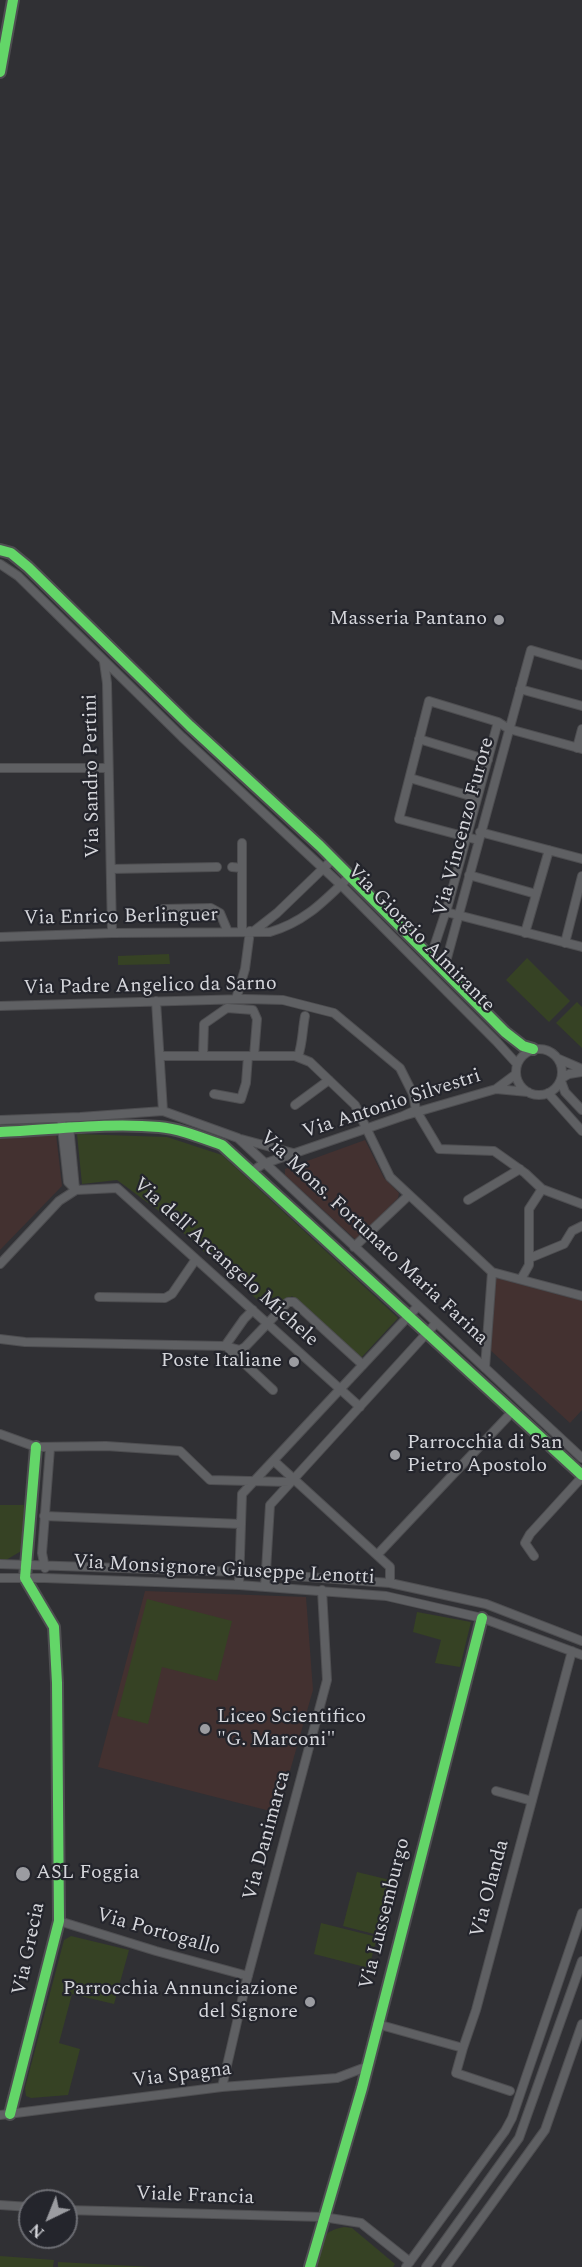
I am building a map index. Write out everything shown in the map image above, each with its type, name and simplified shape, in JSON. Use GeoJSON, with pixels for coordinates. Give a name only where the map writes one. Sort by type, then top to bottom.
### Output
{"type":"FeatureCollection","features":[{"type":"Feature","properties":{"kind":"street"},"geometry":{"type":"LineString","coordinates":[[0,72],[13,0]]}},
{"type":"Feature","properties":{"kind":"street"},"geometry":{"type":"LineString","coordinates":[[0,550],[18,558],[190,726],[333,859]]}},
{"type":"Feature","properties":{"kind":"street"},"geometry":{"type":"LineString","coordinates":[[0,564],[14,572],[182,737],[324,868],[277,913],[249,932],[245,969],[236,999]]}},
{"type":"Feature","properties":{"kind":"street","name":"Via Vincenzo Furore"},"geometry":{"type":"LineString","coordinates":[[444,969],[531,650],[582,665]]}},
{"type":"Feature","properties":{"kind":"street","name":"Via Sandro Pertini"},"geometry":{"type":"LineString","coordinates":[[103,659],[107,683],[112,933]]}},
{"type":"Feature","properties":{"kind":"street","name":"Via Sandro Pertini"},"geometry":{"type":"LineString","coordinates":[[107,683],[113,680],[125,680]]}},
{"type":"Feature","properties":{"kind":"street"},"geometry":{"type":"LineString","coordinates":[[520,689],[582,706]]}},
{"type":"Feature","properties":{"kind":"street"},"geometry":{"type":"LineString","coordinates":[[582,729],[579,749],[509,729],[498,722],[429,701],[399,819],[467,837],[479,836],[582,859]]}},
{"type":"Feature","properties":{"kind":"street","name":"Via Vincenzo Furore"},"geometry":{"type":"LineString","coordinates":[[431,956],[446,912],[498,722]]}},
{"type":"Feature","properties":{"kind":"street"},"geometry":{"type":"LineString","coordinates":[[419,739],[488,760]]}},
{"type":"Feature","properties":{"kind":"street"},"geometry":{"type":"LineString","coordinates":[[0,768],[108,768]]}},
{"type":"Feature","properties":{"kind":"street"},"geometry":{"type":"LineString","coordinates":[[410,778],[477,798]]}},
{"type":"Feature","properties":{"kind":"street","name":"Via Enrico Berlinguer"},"geometry":{"type":"LineString","coordinates":[[242,843],[242,868],[249,932]]}},
{"type":"Feature","properties":{"kind":"street"},"geometry":{"type":"LineString","coordinates":[[525,933],[549,850]]}},
{"type":"Feature","properties":{"kind":"street","name":"Via Giorgio Almirante"},"geometry":{"type":"LineString","coordinates":[[517,1064],[324,868],[333,859],[505,1032],[523,1046],[533,1049]]}},
{"type":"Feature","properties":{"kind":"street","name":"Via Sandro Pertini"},"geometry":{"type":"LineString","coordinates":[[111,868],[217,867]]}},
{"type":"Feature","properties":{"kind":"street"},"geometry":{"type":"LineString","coordinates":[[232,867],[242,868]]}},
{"type":"Feature","properties":{"kind":"street"},"geometry":{"type":"LineString","coordinates":[[469,875],[536,894]]}},
{"type":"Feature","properties":{"kind":"street","name":"Via Enrico Berlinguer"},"geometry":{"type":"LineString","coordinates":[[0,937],[112,933],[270,932],[290,926],[307,916],[350,876]]}},
{"type":"Feature","properties":{"kind":"street"},"geometry":{"type":"LineString","coordinates":[[565,943],[582,876]]}},
{"type":"Feature","properties":{"kind":"street"},"geometry":{"type":"LineString","coordinates":[[164,909],[211,908],[220,913],[228,932]]}},
{"type":"Feature","properties":{"kind":"street"},"geometry":{"type":"LineString","coordinates":[[446,912],[582,947]]}},
{"type":"Feature","properties":{"kind":"street","name":"Via Padre Angelico da Sarno"},"geometry":{"type":"LineString","coordinates":[[0,1006],[236,999],[283,1000],[334,1013],[400,1068],[413,1094],[416,1110],[403,1116]]}},
{"type":"Feature","properties":{"kind":"street"},"geometry":{"type":"LineString","coordinates":[[156,1001],[163,1111]]}},
{"type":"Feature","properties":{"kind":"street"},"geometry":{"type":"LineString","coordinates":[[203,1056],[204,1024],[227,1008],[253,1010],[257,1019],[241,1099],[214,1094]]}},
{"type":"Feature","properties":{"kind":"street"},"geometry":{"type":"LineString","coordinates":[[298,1057],[304,1040],[302,1031],[305,1016]]}},
{"type":"Feature","properties":{"kind":"street"},"geometry":{"type":"LineString","coordinates":[[533,1049],[546,1049],[559,1059],[582,1070],[569,1074],[548,1094],[539,1095],[528,1092],[520,1085],[516,1074],[520,1057],[533,1049]]}},
{"type":"Feature","properties":{"kind":"street"},"geometry":{"type":"LineString","coordinates":[[160,1056],[298,1057],[310,1062],[355,1105],[390,1178],[492,1272],[582,1296]]}},
{"type":"Feature","properties":{"kind":"street"},"geometry":{"type":"LineString","coordinates":[[559,1059],[565,1092],[582,1110]]}},
{"type":"Feature","properties":{"kind":"street","name":"Via Antonio Silvestri"},"geometry":{"type":"LineString","coordinates":[[252,1172],[263,1164],[294,1153],[403,1116],[496,1089],[516,1074]]}},
{"type":"Feature","properties":{"kind":"street"},"geometry":{"type":"LineString","coordinates":[[295,1105],[329,1080]]}},
{"type":"Feature","properties":{"kind":"street","name":"Via Antonio Silvestri"},"geometry":{"type":"LineString","coordinates":[[496,1089],[528,1092]]}},
{"type":"Feature","properties":{"kind":"street"},"geometry":{"type":"LineString","coordinates":[[548,1094],[582,1131]]}},
{"type":"Feature","properties":{"kind":"street","name":"Via Mons. Fortunato Maria Farina"},"geometry":{"type":"LineString","coordinates":[[0,1132],[163,1111],[238,1138],[263,1164],[582,1458]]}},
{"type":"Feature","properties":{"kind":"street"},"geometry":{"type":"LineString","coordinates":[[417,1112],[439,1149],[494,1151],[520,1169],[542,1189],[582,1204]]}},
{"type":"Feature","properties":{"kind":"street","name":"Via Mons. Fortunato Maria Farina"},"geometry":{"type":"LineString","coordinates":[[0,1120],[160,1127],[195,1135],[222,1146],[582,1476]]}},
{"type":"Feature","properties":{"kind":"street"},"geometry":{"type":"LineString","coordinates":[[0,1264],[59,1201],[76,1190],[68,1182],[65,1123]]}},
{"type":"Feature","properties":{"kind":"street"},"geometry":{"type":"LineString","coordinates":[[238,1138],[294,1153]]}},
{"type":"Feature","properties":{"kind":"street"},"geometry":{"type":"LineString","coordinates":[[468,1200],[520,1169]]}},
{"type":"Feature","properties":{"kind":"street","name":"Via dell'Arcangelo Michele"},"geometry":{"type":"LineString","coordinates":[[76,1190],[117,1188],[360,1407]]}},
{"type":"Feature","properties":{"kind":"street"},"geometry":{"type":"LineString","coordinates":[[521,1279],[529,1265],[530,1258],[529,1209],[542,1189]]}},
{"type":"Feature","properties":{"kind":"street"},"geometry":{"type":"LineString","coordinates":[[354,1247],[409,1195]]}},
{"type":"Feature","properties":{"kind":"street"},"geometry":{"type":"LineString","coordinates":[[530,1258],[564,1244],[572,1231],[582,1226]]}},
{"type":"Feature","properties":{"kind":"street"},"geometry":{"type":"LineString","coordinates":[[99,1297],[165,1298],[172,1294],[196,1259]]}},
{"type":"Feature","properties":{"kind":"street"},"geometry":{"type":"LineString","coordinates":[[484,1368],[492,1272]]}},
{"type":"Feature","properties":{"kind":"street"},"geometry":{"type":"LineString","coordinates":[[0,1339],[25,1342],[225,1346],[240,1350],[288,1302],[294,1302],[363,1365]]}},
{"type":"Feature","properties":{"kind":"street"},"geometry":{"type":"LineString","coordinates":[[239,1585],[242,1494],[418,1306]]}},
{"type":"Feature","properties":{"kind":"street"},"geometry":{"type":"LineString","coordinates":[[225,1346],[253,1310]]}},
{"type":"Feature","properties":{"kind":"street"},"geometry":{"type":"LineString","coordinates":[[265,1587],[270,1505],[436,1323]]}},
{"type":"Feature","properties":{"kind":"street"},"geometry":{"type":"LineString","coordinates":[[225,1346],[273,1390]]}},
{"type":"Feature","properties":{"kind":"street"},"geometry":{"type":"LineString","coordinates":[[377,1555],[513,1411]]}},
{"type":"Feature","properties":{"kind":"street"},"geometry":{"type":"LineString","coordinates":[[0,1434],[36,1447],[106,1446],[180,1451],[210,1480],[254,1482],[291,1480]]}},
{"type":"Feature","properties":{"kind":"street"},"geometry":{"type":"LineString","coordinates":[[26,1578],[36,1447]]}},
{"type":"Feature","properties":{"kind":"street"},"geometry":{"type":"LineString","coordinates":[[44,1578],[46,1566],[42,1553],[50,1448]]}},
{"type":"Feature","properties":{"kind":"street"},"geometry":{"type":"LineString","coordinates":[[274,1461],[291,1480],[390,1567],[390,1583]]}},
{"type":"Feature","properties":{"kind":"street"},"geometry":{"type":"LineString","coordinates":[[534,1556],[525,1543],[530,1534],[582,1476]]}},
{"type":"Feature","properties":{"kind":"street"},"geometry":{"type":"LineString","coordinates":[[31,1509],[44,1513],[241,1524]]}},
{"type":"Feature","properties":{"kind":"street"},"geometry":{"type":"LineString","coordinates":[[0,1564],[266,1573],[390,1583],[486,1604],[582,1641]]}},
{"type":"Feature","properties":{"kind":"street","name":"Via Monsignore Giuseppe Lenotti"},"geometry":{"type":"LineString","coordinates":[[0,1578],[239,1585],[386,1596],[482,1618],[582,1655]]}},
{"type":"Feature","properties":{"kind":"street","name":"Via Grecia"},"geometry":{"type":"LineString","coordinates":[[5,2115],[59,1921],[57,1683],[54,1627],[26,1578]]}},
{"type":"Feature","properties":{"kind":"street","name":"Via Danimarca"},"geometry":{"type":"LineString","coordinates":[[222,2087],[248,1976],[327,1680],[322,1590]]}},
{"type":"Feature","properties":{"kind":"street","name":"Via Lussemburgo"},"geometry":{"type":"LineString","coordinates":[[309,2267],[362,2088],[376,2024],[482,1618]]}},
{"type":"Feature","properties":{"kind":"street","name":"Via Olanda"},"geometry":{"type":"LineString","coordinates":[[510,2091],[456,2073],[476,2010],[572,1651]]}},
{"type":"Feature","properties":{"kind":"street"},"geometry":{"type":"LineString","coordinates":[[496,1791],[532,1801]]}},
{"type":"Feature","properties":{"kind":"street"},"geometry":{"type":"LineString","coordinates":[[408,2265],[512,2118],[582,1914]]}},
{"type":"Feature","properties":{"kind":"street","name":"Via Portogallo"},"geometry":{"type":"LineString","coordinates":[[59,1921],[248,1976]]}},
{"type":"Feature","properties":{"kind":"street"},"geometry":{"type":"LineString","coordinates":[[425,2267],[519,2138],[582,1961]]}},
{"type":"Feature","properties":{"kind":"street"},"geometry":{"type":"LineString","coordinates":[[376,2024],[463,2048]]}},
{"type":"Feature","properties":{"kind":"street"},"geometry":{"type":"LineString","coordinates":[[446,2267],[545,2130],[582,2024]]}},
{"type":"Feature","properties":{"kind":"street"},"geometry":{"type":"LineString","coordinates":[[543,2026],[558,2031]]}},
{"type":"Feature","properties":{"kind":"street","name":"Via Spagna"},"geometry":{"type":"LineString","coordinates":[[5,2115],[222,2087],[337,2078],[366,2067]]}},
{"type":"Feature","properties":{"kind":"street"},"geometry":{"type":"LineString","coordinates":[[0,2205],[18,2206]]}},
{"type":"Feature","properties":{"kind":"street","name":"Viale Francia"},"geometry":{"type":"LineString","coordinates":[[78,2210],[323,2217],[361,2223],[408,2265],[419,2259],[425,2267]]}},
{"type":"Feature","properties":{"kind":"shaded area"},"geometry":{"type":"Polygon","coordinates":[[[56,1134],[62,1186],[0,1250],[0,1137],[56,1134]]]}},
{"type":"Feature","properties":{"kind":"shaded area"},"geometry":{"type":"Polygon","coordinates":[[[365,1140],[384,1178],[399,1193],[398,1198],[356,1240],[285,1175],[285,1169],[365,1140]]]}},
{"type":"Feature","properties":{"kind":"shaded area"},"geometry":{"type":"Polygon","coordinates":[[[496,1278],[582,1301],[582,1410],[570,1423],[488,1348],[496,1278]]]}},
{"type":"Feature","properties":{"kind":"shaded area","name":"Liceo Scientifico \"G. Marconi\""},"geometry":{"type":"Polygon","coordinates":[[[145,1591],[306,1597],[313,1690],[278,1813],[98,1767],[145,1591]]]}},
{"type":"Feature","properties":{"kind":"green space"},"geometry":{"type":"Polygon","coordinates":[[[169,954],[170,964],[118,965],[118,956],[169,954]]]}},
{"type":"Feature","properties":{"kind":"green space"},"geometry":{"type":"Polygon","coordinates":[[[527,958],[570,1001],[549,1022],[506,980],[527,958]]]}},
{"type":"Feature","properties":{"kind":"green space"},"geometry":{"type":"Polygon","coordinates":[[[577,1002],[582,1007],[582,1048],[556,1023],[577,1002]]]}},
{"type":"Feature","properties":{"kind":"green space"},"geometry":{"type":"Polygon","coordinates":[[[77,1134],[167,1137],[222,1155],[398,1318],[360,1359],[292,1296],[272,1313],[159,1211],[117,1180],[82,1184],[77,1134]]]}},
{"type":"Feature","properties":{"kind":"green space"},"geometry":{"type":"Polygon","coordinates":[[[0,1505],[24,1505],[23,1550],[6,1560],[0,1560],[0,1505]]]}},
{"type":"Feature","properties":{"kind":"green space"},"geometry":{"type":"Polygon","coordinates":[[[147,1599],[232,1621],[217,1681],[162,1667],[148,1724],[117,1716],[147,1599]]]}},
{"type":"Feature","properties":{"kind":"green space"},"geometry":{"type":"Polygon","coordinates":[[[417,1612],[471,1622],[460,1667],[435,1663],[441,1640],[413,1632],[417,1612]]]}},
{"type":"Feature","properties":{"kind":"green space"},"geometry":{"type":"Polygon","coordinates":[[[357,1872],[394,1881],[378,1935],[343,1926],[357,1872]]]}},
{"type":"Feature","properties":{"kind":"green space"},"geometry":{"type":"Polygon","coordinates":[[[321,1923],[377,1937],[369,1968],[314,1954],[321,1923]]]}},
{"type":"Feature","properties":{"kind":"green space"},"geometry":{"type":"Polygon","coordinates":[[[71,1936],[129,1950],[114,2004],[72,1994],[59,2043],[80,2049],[68,2095],[31,2098],[26,2096],[25,2088],[64,1940],[71,1936]]]}},
{"type":"Feature","properties":{"kind":"green space"},"geometry":{"type":"Polygon","coordinates":[[[344,2227],[352,2228],[395,2264],[393,2267],[312,2267],[318,2246],[324,2236],[344,2227]]]}},
{"type":"Feature","properties":{"kind":"green space"},"geometry":{"type":"Polygon","coordinates":[[[0,2256],[54,2260],[53,2267],[0,2267],[0,2256]]]}},
{"type":"Feature","properties":{"kind":"green space"},"geometry":{"type":"Polygon","coordinates":[[[58,2262],[152,2267],[58,2267],[58,2262]]]}},
{"type":"Feature","properties":{"kind":"traffic: fast"},"geometry":{"type":"LineString","coordinates":[[0,72],[13,0]]}},
{"type":"Feature","properties":{"kind":"traffic: fast"},"geometry":{"type":"LineString","coordinates":[[0,550],[11,553],[28,567],[190,726],[320,846],[505,1032],[523,1046],[533,1049]]}},
{"type":"Feature","properties":{"kind":"traffic: fast"},"geometry":{"type":"LineString","coordinates":[[0,1132],[100,1126],[159,1127],[191,1134],[222,1145],[582,1475]]}},
{"type":"Feature","properties":{"kind":"traffic: fast"},"geometry":{"type":"LineString","coordinates":[[10,2114],[59,1921],[57,1683],[54,1627],[25,1578],[36,1447]]}},
{"type":"Feature","properties":{"kind":"traffic: fast"},"geometry":{"type":"LineString","coordinates":[[310,2267],[362,2088],[482,1618]]}},
{"type":"Feature","properties":{"kind":"place","name":"Masseria Pantano"},"geometry":{"type":"Point","coordinates":[499,620]}},
{"type":"Feature","properties":{"kind":"place","name":"Poste Italiane"},"geometry":{"type":"Point","coordinates":[294,1362]}},
{"type":"Feature","properties":{"kind":"place","name":"Parrocchia di San Pietro Apostolo"},"geometry":{"type":"Point","coordinates":[395,1455]}},
{"type":"Feature","properties":{"kind":"place","name":"Liceo Scientifico \"G. Marconi\""},"geometry":{"type":"Point","coordinates":[205,1729]}},
{"type":"Feature","properties":{"kind":"place","name":"ASL Foggia"},"geometry":{"type":"Point","coordinates":[23,1874]}},
{"type":"Feature","properties":{"kind":"place","name":"Parrocchia Annunciazione del Signore"},"geometry":{"type":"Point","coordinates":[310,2002]}}]}
